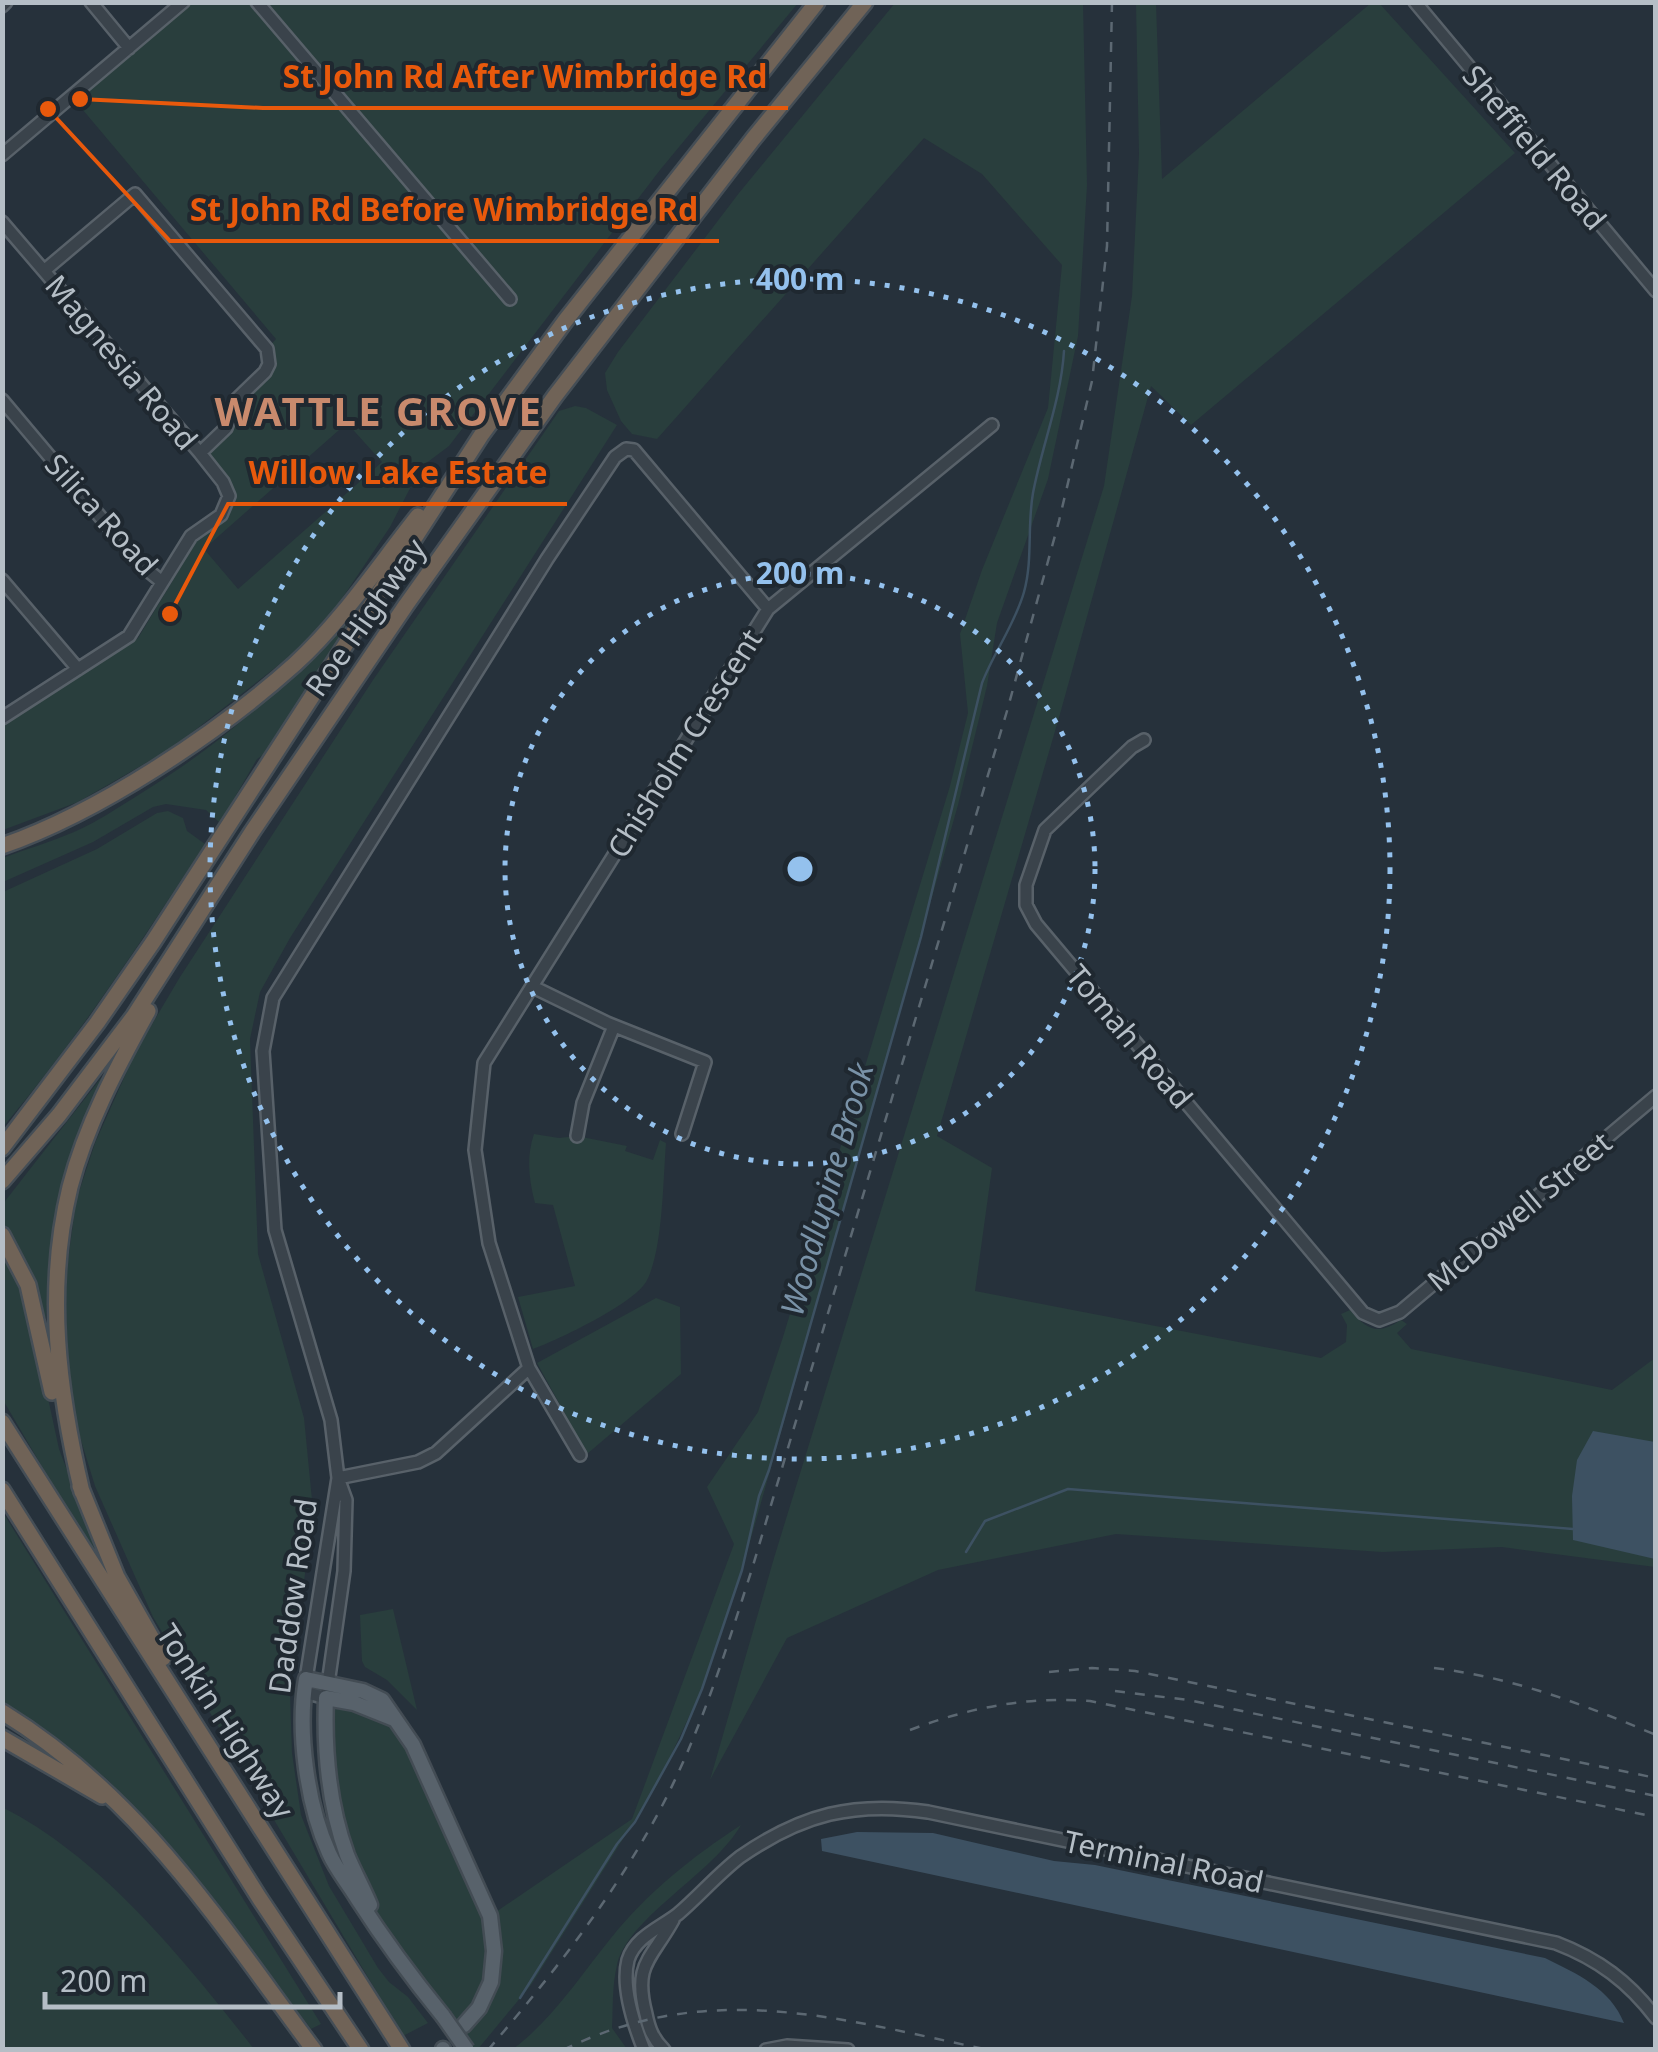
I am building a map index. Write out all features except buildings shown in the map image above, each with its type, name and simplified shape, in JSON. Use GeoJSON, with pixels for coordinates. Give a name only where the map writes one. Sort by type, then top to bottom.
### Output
{"type":"FeatureCollection","features":[{"type":"Feature","properties":{"kind":"highway","name":"Roe Highway"},"geometry":{"type":"LineString","coordinates":[[2,1148],[98,1023],[153,942],[482,434],[643,220],[817,2]]}},
{"type":"Feature","properties":{"kind":"highway","name":"Roe Highway"},"geometry":{"type":"LineString","coordinates":[[2,1181],[59,1115],[134,1016],[396,620],[555,396],[753,139],[865,2]]}},
{"type":"Feature","properties":{"kind":"highway"},"geometry":{"type":"LineString","coordinates":[[2,846],[86,810],[166,760],[296,663],[335,622],[482,434]]}},
{"type":"Feature","properties":{"kind":"highway"},"geometry":{"type":"LineString","coordinates":[[82,1492],[68,1434],[56,1336],[58,1276],[70,1187],[112,1078],[207,901]]}},
{"type":"Feature","properties":{"kind":"highway"},"geometry":{"type":"LineString","coordinates":[[2,1235],[28,1284],[64,1440],[117,1577],[227,1770]]}},
{"type":"Feature","properties":{"kind":"highway","name":"Tonkin Highway"},"geometry":{"type":"LineString","coordinates":[[2,1422],[227,1770],[399,2046]]}},
{"type":"Feature","properties":{"kind":"highway"},"geometry":{"type":"LineString","coordinates":[[2,1490],[260,1900],[361,2050]]}},
{"type":"Feature","properties":{"kind":"highway"},"geometry":{"type":"LineString","coordinates":[[2,1712],[78,1764],[131,1814],[174,1862],[314,2050]]}},
{"type":"Feature","properties":{"kind":"highway"},"geometry":{"type":"LineString","coordinates":[[2,1738],[131,1814]]}},
{"type":"Feature","properties":{"kind":"main road"},"geometry":{"type":"LineString","coordinates":[[305,1686],[394,1718],[413,1745],[490,1916],[494,1951],[491,1982],[479,2008],[464,2025]]}},
{"type":"Feature","properties":{"kind":"main road","name":"Daddow Road"},"geometry":{"type":"LineString","coordinates":[[305,1686],[302,1729],[318,1823],[330,1855],[376,1930],[468,2050]]}},
{"type":"Feature","properties":{"kind":"main road","name":"Daddow Road"},"geometry":{"type":"LineString","coordinates":[[327,1691],[327,1758],[335,1814],[376,1930]]}},
{"type":"Feature","properties":{"kind":"street"},"geometry":{"type":"LineString","coordinates":[[91,2],[129,48]]}},
{"type":"Feature","properties":{"kind":"street"},"geometry":{"type":"LineString","coordinates":[[2,155],[184,2]]}},
{"type":"Feature","properties":{"kind":"street"},"geometry":{"type":"LineString","coordinates":[[257,2],[510,298]]}},
{"type":"Feature","properties":{"kind":"street","name":"Sheffield Road"},"geometry":{"type":"LineString","coordinates":[[1415,2],[1656,291]]}},
{"type":"Feature","properties":{"kind":"street"},"geometry":{"type":"LineString","coordinates":[[44,270],[135,194],[267,349],[269,364],[236,400],[226,428],[200,453]]}},
{"type":"Feature","properties":{"kind":"street","name":"Magnesia Road"},"geometry":{"type":"LineString","coordinates":[[2,222],[223,482],[229,496],[227,507],[191,536],[162,582]]}},
{"type":"Feature","properties":{"kind":"street","name":"Silica Road"},"geometry":{"type":"LineString","coordinates":[[2,400],[140,564],[162,582]]}},
{"type":"Feature","properties":{"kind":"street"},"geometry":{"type":"LineString","coordinates":[[768,608],[992,425]]}},
{"type":"Feature","properties":{"kind":"street","name":"Chisholm Crescent"},"geometry":{"type":"LineString","coordinates":[[338,1478],[331,1420],[275,1230],[263,1051],[273,998],[547,559],[619,452],[634,450],[768,608],[484,1063],[475,1150],[488,1243],[529,1368],[580,1455]]}},
{"type":"Feature","properties":{"kind":"street"},"geometry":{"type":"LineString","coordinates":[[2,580],[78,669]]}},
{"type":"Feature","properties":{"kind":"street"},"geometry":{"type":"LineString","coordinates":[[2,718],[129,636],[162,582]]}},
{"type":"Feature","properties":{"kind":"street","name":"Tomah Road"},"geometry":{"type":"LineString","coordinates":[[1144,740],[1044,830],[1026,885],[1026,905],[1036,924],[1350,1298],[1363,1312],[1379,1320]]}},
{"type":"Feature","properties":{"kind":"street"},"geometry":{"type":"LineString","coordinates":[[533,987],[614,1026],[705,1062],[682,1134]]}},
{"type":"Feature","properties":{"kind":"street"},"geometry":{"type":"LineString","coordinates":[[577,1136],[583,1103],[614,1026]]}},
{"type":"Feature","properties":{"kind":"street","name":"McDowell Street"},"geometry":{"type":"LineString","coordinates":[[1379,1320],[1400,1312],[1656,1096]]}},
{"type":"Feature","properties":{"kind":"street"},"geometry":{"type":"LineString","coordinates":[[338,1478],[418,1462],[436,1454],[529,1368]]}},
{"type":"Feature","properties":{"kind":"street","name":"Daddow Road"},"geometry":{"type":"LineString","coordinates":[[305,1686],[338,1478]]}},
{"type":"Feature","properties":{"kind":"street","name":"Daddow Road"},"geometry":{"type":"LineString","coordinates":[[327,1691],[344,1570],[346,1500],[338,1478]]}},
{"type":"Feature","properties":{"kind":"street","name":"Terminal Road"},"geometry":{"type":"LineString","coordinates":[[644,2050],[626,1982],[627,1964],[640,1941],[675,1916],[739,1858],[790,1828],[842,1810],[903,1808],[1544,1940],[1596,1960],[1656,2017]]}},
{"type":"Feature","properties":{"kind":"street","name":"Terminal Road"},"geometry":{"type":"LineString","coordinates":[[664,2050],[649,2028],[640,1980],[644,1966],[675,1916]]}},
{"type":"Feature","properties":{"kind":"street"},"geometry":{"type":"LineString","coordinates":[[766,2050],[787,2046],[848,2050]]}},
{"type":"Feature","properties":{"kind":"green space"},"geometry":{"type":"Polygon","coordinates":[[[176,3],[798,3],[660,170],[449,446],[421,467],[390,527],[337,606],[298,650],[172,748],[78,802],[3,830],[3,726],[138,638],[196,542],[191,536],[221,515],[229,496],[200,453],[218,438],[230,411],[265,372],[267,349],[276,339],[72,97],[176,3]],[[347,423],[204,549],[238,589],[382,462],[347,423]]]}},
{"type":"Feature","properties":{"kind":"green space"},"geometry":{"type":"Polygon","coordinates":[[[895,3],[1083,3],[1087,185],[1078,336],[1048,479],[997,623],[987,686],[958,805],[742,1570],[702,1689],[657,1785],[531,1985],[478,2049],[467,2049],[377,1930],[335,1814],[326,1698],[394,1719],[490,1916],[632,1819],[734,1544],[707,1487],[758,1412],[783,1337],[950,786],[968,713],[960,634],[1048,408],[1062,265],[982,174],[924,138],[657,439],[632,434],[621,421],[607,390],[605,373],[618,352],[739,193],[895,3]]]}},
{"type":"Feature","properties":{"kind":"green space"},"geometry":{"type":"Polygon","coordinates":[[[1136,3],[1156,3],[1162,179],[1371,3],[1379,3],[1515,153],[1191,425],[1151,386],[937,1136],[992,1168],[975,1291],[1321,1358],[1346,1342],[1347,1325],[1341,1314],[1350,1310],[1362,1323],[1374,1328],[1386,1328],[1401,1320],[1407,1324],[1397,1333],[1411,1349],[1612,1390],[1655,1358],[1655,1567],[1502,1547],[1382,1552],[1116,1534],[938,1570],[787,1638],[710,1780],[774,1558],[1104,486],[1132,296],[1139,154],[1136,3]]]}},
{"type":"Feature","properties":{"kind":"green space"},"geometry":{"type":"Polygon","coordinates":[[[575,406],[617,425],[290,938],[260,992],[250,1039],[258,1254],[304,1418],[313,1510],[290,1693],[292,1753],[301,1815],[329,1886],[378,1968],[428,2023],[403,2036],[153,1617],[95,1486],[76,1424],[64,1358],[64,1290],[76,1201],[95,1143],[135,1053],[373,680],[559,411],[575,406]]]}},
{"type":"Feature","properties":{"kind":"green space"},"geometry":{"type":"Polygon","coordinates":[[[380,574],[266,753],[257,759],[220,823],[206,810],[166,804],[153,807],[93,842],[3,882],[3,858],[99,819],[176,771],[241,721],[299,668],[380,574]]]}},
{"type":"Feature","properties":{"kind":"green space"},"geometry":{"type":"Polygon","coordinates":[[[168,811],[183,818],[187,831],[205,844],[83,1024],[3,1127],[3,892],[97,849],[157,813],[168,811]]]}},
{"type":"Feature","properties":{"kind":"green space"},"geometry":{"type":"Polygon","coordinates":[[[101,1078],[104,1080],[78,1137],[61,1196],[46,1319],[25,1260],[3,1224],[2,1205],[101,1078]]]}},
{"type":"Feature","properties":{"kind":"green space"},"geometry":{"type":"Polygon","coordinates":[[[534,1134],[577,1136],[627,1146],[625,1151],[653,1160],[660,1140],[666,1143],[659,1234],[646,1282],[611,1310],[533,1349],[518,1297],[575,1286],[553,1205],[535,1203],[529,1168],[534,1134]]]}},
{"type":"Feature","properties":{"kind":"green space"},"geometry":{"type":"Polygon","coordinates":[[[2,1249],[27,1301],[59,1449],[109,1581],[3,1400],[2,1249]]]}},
{"type":"Feature","properties":{"kind":"green space"},"geometry":{"type":"Polygon","coordinates":[[[656,1298],[680,1307],[681,1374],[587,1454],[537,1363],[656,1298]]]}},
{"type":"Feature","properties":{"kind":"green space"},"geometry":{"type":"Polygon","coordinates":[[[2,1511],[321,2024],[311,2029],[172,1851],[109,1781],[59,1740],[3,1703],[2,1511]]]}},
{"type":"Feature","properties":{"kind":"green space"},"geometry":{"type":"Polygon","coordinates":[[[393,1609],[417,1710],[362,1661],[360,1615],[393,1609]]]}},
{"type":"Feature","properties":{"kind":"green space"},"geometry":{"type":"Polygon","coordinates":[[[2,1807],[39,1828],[108,1883],[171,1947],[254,2049],[3,2049],[2,1807]]]}},
{"type":"Feature","properties":{"kind":"green space"},"geometry":{"type":"Polygon","coordinates":[[[741,1825],[711,1861],[654,1913],[624,1947],[615,1973],[612,2028],[627,2049],[513,2049],[553,2011],[655,1890],[741,1825]]]}},
{"type":"Feature","properties":{"kind":"water"},"geometry":{"type":"Polygon","coordinates":[[[1593,1431],[1655,1442],[1655,1559],[1573,1540],[1572,1496],[1577,1460],[1593,1431]]]}},
{"type":"Feature","properties":{"kind":"water"},"geometry":{"type":"Polygon","coordinates":[[[857,1832],[933,1833],[1054,1861],[1095,1865],[1545,1958],[1601,1991],[1624,2023],[822,1851],[821,1839],[857,1832]]]}},
{"type":"Feature","properties":{"kind":"waterway","name":"Woodlupine Brook"},"geometry":{"type":"LineString","coordinates":[[520,1998],[617,1844],[635,1822],[681,1739],[742,1570],[759,1496],[921,937],[982,683],[1024,592],[1033,493],[1064,351]]}},
{"type":"Feature","properties":{"kind":"waterway"},"geometry":{"type":"LineString","coordinates":[[966,1552],[985,1521],[1068,1489],[1573,1529]]}},
{"type":"Feature","properties":{"kind":"railway"},"geometry":{"type":"LineString","coordinates":[[488,2050],[582,1933],[644,1839],[701,1719],[752,1569],[1007,711],[1092,381],[1107,246],[1112,2]]}},
{"type":"Feature","properties":{"kind":"railway"},"geometry":{"type":"LineString","coordinates":[[1049,1672],[1092,1668],[1135,1671],[1656,1778]]}},
{"type":"Feature","properties":{"kind":"railway"},"geometry":{"type":"LineString","coordinates":[[1434,1668],[1547,1693],[1656,1735]]}},
{"type":"Feature","properties":{"kind":"railway"},"geometry":{"type":"LineString","coordinates":[[1115,1691],[1188,1700],[1656,1796]]}},
{"type":"Feature","properties":{"kind":"railway"},"geometry":{"type":"LineString","coordinates":[[910,1730],[998,1705],[1043,1700],[1090,1701],[1656,1817]]}},
{"type":"Feature","properties":{"kind":"railway"},"geometry":{"type":"LineString","coordinates":[[563,2050],[617,2028],[670,2015],[723,2010],[827,2017],[989,2050]]}},
{"type":"Feature","properties":{"kind":"place","name":"St John Rd After Wimbridge Rd"},"geometry":{"type":"Point","coordinates":[80,99]}},
{"type":"Feature","properties":{"kind":"place","name":"St John Rd Before Wimbridge Rd"},"geometry":{"type":"Point","coordinates":[48,109]}},
{"type":"Feature","properties":{"kind":"place","name":"Willow Lake Estate"},"geometry":{"type":"Point","coordinates":[170,614]}},
{"type":"Feature","properties":{"kind":"district","name":"WATTLE GROVE"},"geometry":{"type":"Point","coordinates":[379,410]}}]}
